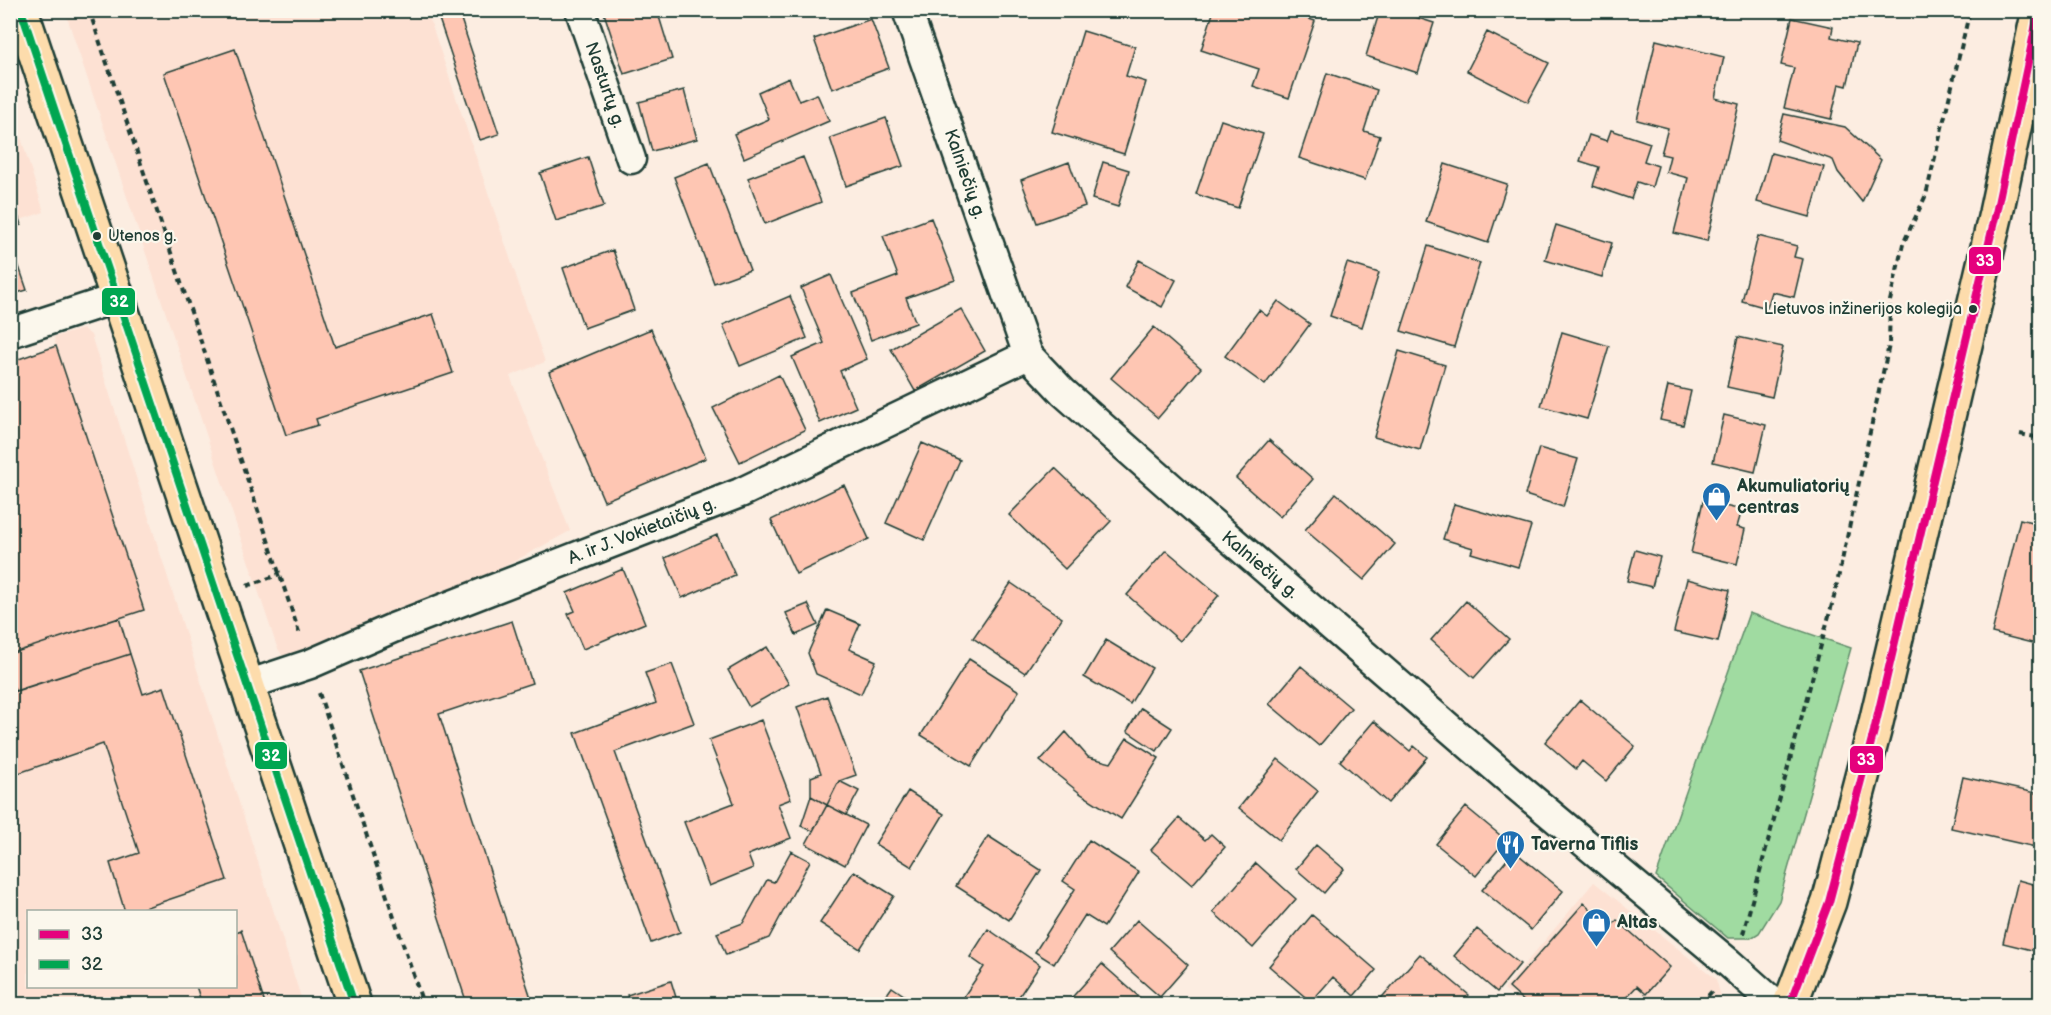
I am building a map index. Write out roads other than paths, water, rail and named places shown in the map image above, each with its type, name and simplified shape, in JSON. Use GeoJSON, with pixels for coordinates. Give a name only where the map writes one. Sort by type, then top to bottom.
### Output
{"type":"FeatureCollection","features":[{"type":"Feature","properties":{"kind":"main road"},"geometry":{"type":"LineString","coordinates":[[21,10],[354,1005]]}},
{"type":"Feature","properties":{"kind":"main road"},"geometry":{"type":"LineString","coordinates":[[1790,1005],[1829,902],[1850,827],[1890,666],[2005,171],[2039,10]]}},
{"type":"Feature","properties":{"kind":"main road"},"geometry":{"type":"LineString","coordinates":[[2005,171],[2040,120]]}},
{"type":"Feature","properties":{"kind":"street","name":"Nasturtų g."},"geometry":{"type":"LineString","coordinates":[[580,10],[631,159]]}},
{"type":"Feature","properties":{"kind":"street","name":"Kalniečių g."},"geometry":{"type":"LineString","coordinates":[[908,10],[1028,355],[1063,392],[1183,498],[1513,783],[1729,963],[1775,1005]]}},
{"type":"Feature","properties":{"kind":"street"},"geometry":{"type":"LineString","coordinates":[[10,333],[117,298]]}},
{"type":"Feature","properties":{"kind":"street","name":"A. ir J. Vokietaičių g."},"geometry":{"type":"LineString","coordinates":[[247,685],[310,664],[393,628],[740,493],[1028,355]]}},
{"type":"Feature","properties":{"kind":"place","name":"Utenos g."},"geometry":{"type":"Point","coordinates":[97,236]}},
{"type":"Feature","properties":{"kind":"place","name":"Lietuvos inžinerijos kolegija"},"geometry":{"type":"Point","coordinates":[1973,309]}},
{"type":"Feature","properties":{"kind":"place","name":"Akumuliatorių centras"},"geometry":{"type":"Point","coordinates":[1716,522]}},
{"type":"Feature","properties":{"kind":"place","name":"Taverna Tiflis"},"geometry":{"type":"Point","coordinates":[1510,870]}},
{"type":"Feature","properties":{"kind":"place","name":"Altas"},"geometry":{"type":"Point","coordinates":[1596,948]}}]}
